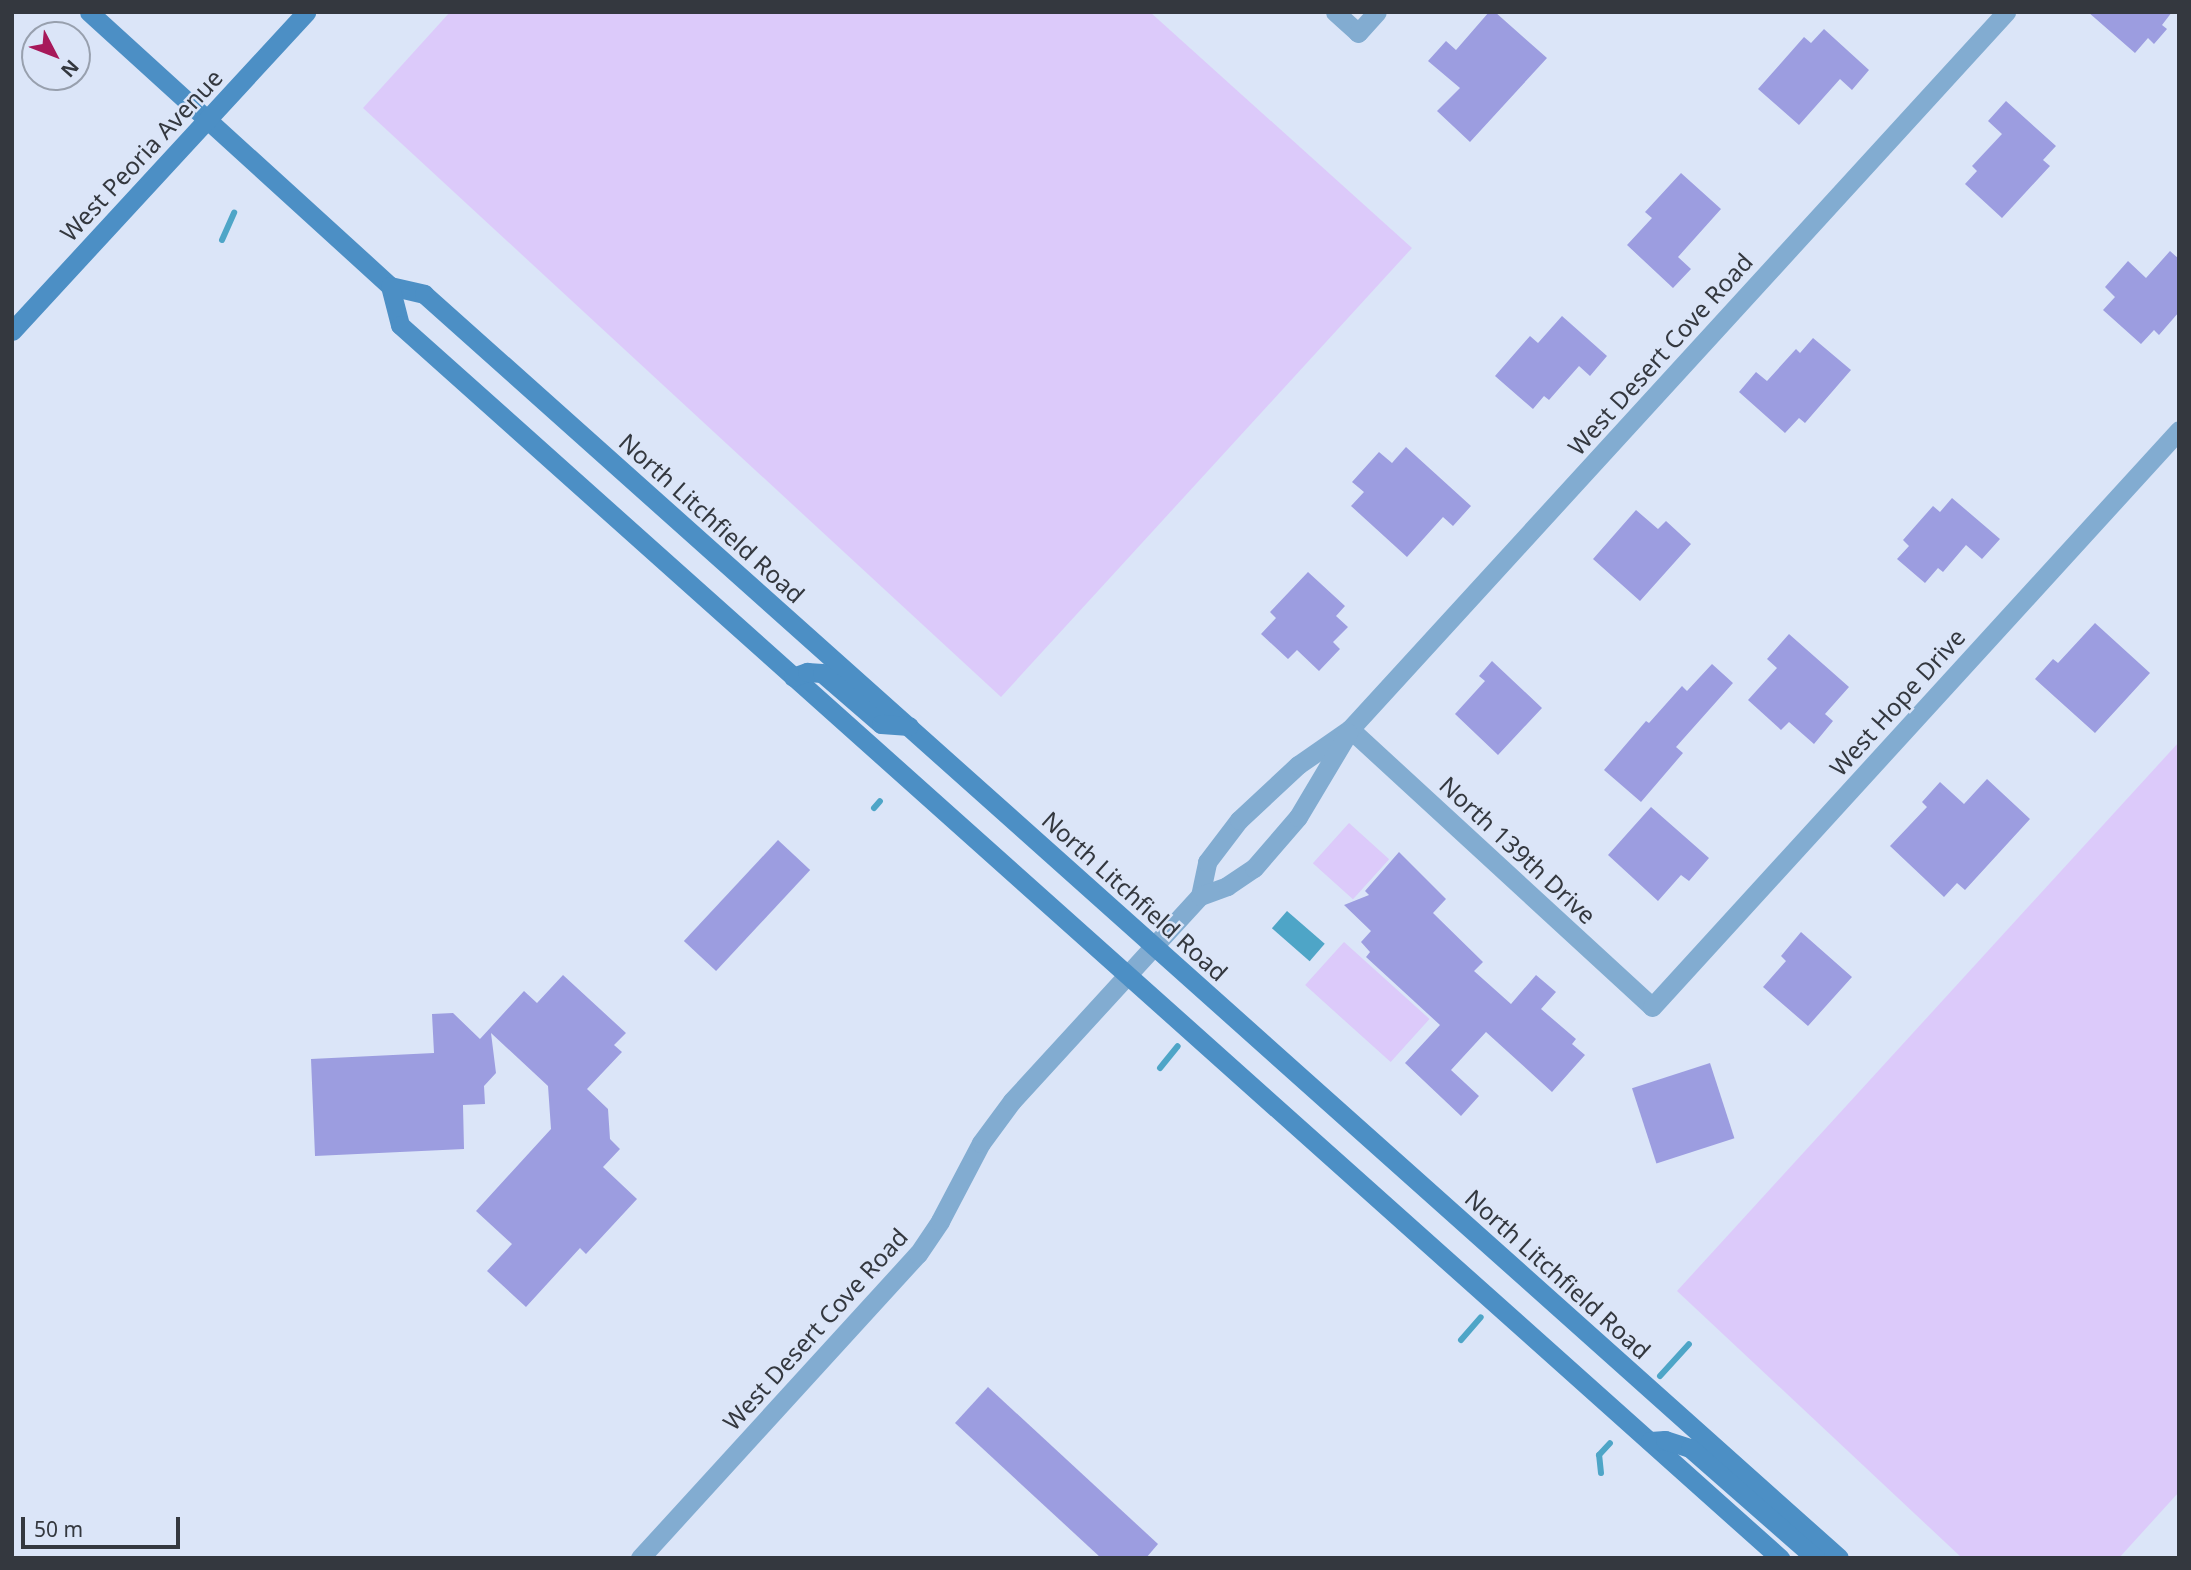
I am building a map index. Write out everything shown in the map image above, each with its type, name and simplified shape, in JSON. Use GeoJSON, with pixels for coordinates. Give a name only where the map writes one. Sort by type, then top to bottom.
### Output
{"type":"FeatureCollection","features":[{"type":"Feature","properties":{"kind":"main road","name":"North Litchfield Road"},"geometry":{"type":"LineString","coordinates":[[89,12],[390,286],[424,294],[1839,1558]]}},
{"type":"Feature","properties":{"kind":"main road","name":"West Peoria Avenue"},"geometry":{"type":"LineString","coordinates":[[12,331],[306,12]]}},
{"type":"Feature","properties":{"kind":"main road"},"geometry":{"type":"LineString","coordinates":[[390,286],[400,325],[1780,1558]]}},
{"type":"Feature","properties":{"kind":"main road"},"geometry":{"type":"LineString","coordinates":[[793,677],[807,672],[822,673],[881,724],[909,726]]}},
{"type":"Feature","properties":{"kind":"main road"},"geometry":{"type":"LineString","coordinates":[[1650,1441],[1665,1440],[1690,1448],[1815,1558]]}},
{"type":"Feature","properties":{"kind":"street"},"geometry":{"type":"LineString","coordinates":[[1335,12],[1358,33],[1377,12]]}},
{"type":"Feature","properties":{"kind":"street","name":"West Desert Cove Road"},"geometry":{"type":"LineString","coordinates":[[640,1558],[905,1271],[940,1221],[964,1173],[1001,1115],[1200,896],[1227,886],[1254,868],[1298,817],[1350,729],[2006,12]]}},
{"type":"Feature","properties":{"kind":"street","name":"West Hope Drive"},"geometry":{"type":"LineString","coordinates":[[1652,1007],[2179,430]]}},
{"type":"Feature","properties":{"kind":"street","name":"West Desert Cove Road"},"geometry":{"type":"LineString","coordinates":[[1200,896],[1207,862],[1239,820],[1298,765],[1350,729]]}},
{"type":"Feature","properties":{"kind":"street","name":"North 139th Drive"},"geometry":{"type":"LineString","coordinates":[[1350,729],[1652,1007]]}},
{"type":"Feature","properties":{"kind":"shaded area"},"geometry":{"type":"Polygon","coordinates":[[[450,12],[1150,12],[1412,248],[1001,697],[363,108],[450,12]]]}},
{"type":"Feature","properties":{"kind":"shaded area"},"geometry":{"type":"Polygon","coordinates":[[[2179,742],[2179,1492],[2119,1558],[1962,1558],[1677,1291],[2179,742]]]}},
{"type":"Feature","properties":{"kind":"shaded area"},"geometry":{"type":"Polygon","coordinates":[[[1349,823],[1389,859],[1353,899],[1313,863],[1349,823]]]}},
{"type":"Feature","properties":{"kind":"shaded area"},"geometry":{"type":"Polygon","coordinates":[[[1344,942],[1429,1019],[1391,1062],[1305,985],[1344,942]]]}},
{"type":"Feature","properties":{"kind":"water"},"geometry":{"type":"Polygon","coordinates":[[[1287,911],[1325,944],[1310,961],[1272,928],[1287,911]]]}},
{"type":"Feature","properties":{"kind":"building"},"geometry":{"type":"Polygon","coordinates":[[[1489,12],[1495,12],[1547,58],[1470,142],[1437,111],[1460,88],[1428,61],[1446,41],[1456,50],[1489,12]]]}},
{"type":"Feature","properties":{"kind":"building"},"geometry":{"type":"Polygon","coordinates":[[[2088,12],[2172,12],[2162,25],[2167,29],[2154,44],[2148,38],[2135,53],[2088,12]]]}},
{"type":"Feature","properties":{"kind":"building"},"geometry":{"type":"Polygon","coordinates":[[[1824,29],[1869,70],[1852,90],[1840,79],[1799,125],[1758,89],[1804,37],[1811,43],[1824,29]]]}},
{"type":"Feature","properties":{"kind":"building"},"geometry":{"type":"Polygon","coordinates":[[[2006,101],[2056,146],[2043,160],[2050,166],[2002,218],[1965,184],[1977,171],[1972,166],[2002,134],[1988,121],[2006,101]]]}},
{"type":"Feature","properties":{"kind":"building"},"geometry":{"type":"Polygon","coordinates":[[[1681,173],[1721,209],[1678,257],[1691,269],[1673,288],[1627,245],[1652,218],[1645,212],[1681,173]]]}},
{"type":"Feature","properties":{"kind":"building"},"geometry":{"type":"Polygon","coordinates":[[[2170,251],[2179,259],[2179,312],[2159,335],[2154,330],[2141,344],[2103,310],[2115,297],[2105,287],[2128,261],[2146,278],[2170,251]]]}},
{"type":"Feature","properties":{"kind":"building"},"geometry":{"type":"Polygon","coordinates":[[[1562,316],[1607,356],[1590,376],[1579,366],[1549,400],[1544,396],[1533,409],[1495,376],[1530,336],[1538,343],[1562,316]]]}},
{"type":"Feature","properties":{"kind":"building"},"geometry":{"type":"Polygon","coordinates":[[[1813,338],[1851,370],[1805,423],[1799,418],[1785,433],[1739,392],[1756,372],[1767,381],[1796,349],[1800,353],[1813,338]]]}},
{"type":"Feature","properties":{"kind":"building"},"geometry":{"type":"Polygon","coordinates":[[[1406,447],[1471,506],[1453,526],[1443,517],[1407,557],[1351,506],[1364,492],[1352,482],[1379,452],[1392,463],[1406,447]]]}},
{"type":"Feature","properties":{"kind":"building"},"geometry":{"type":"Polygon","coordinates":[[[1952,498],[2000,539],[1982,559],[1966,545],[1943,572],[1938,568],[1925,583],[1897,559],[1909,546],[1903,540],[1933,506],[1940,512],[1952,498]]]}},
{"type":"Feature","properties":{"kind":"building"},"geometry":{"type":"Polygon","coordinates":[[[1636,510],[1658,529],[1666,521],[1691,544],[1640,601],[1593,559],[1636,510]]]}},
{"type":"Feature","properties":{"kind":"building"},"geometry":{"type":"Polygon","coordinates":[[[1308,572],[1345,606],[1336,616],[1348,627],[1333,642],[1340,649],[1319,671],[1297,650],[1288,659],[1261,634],[1276,618],[1270,612],[1308,572]]]}},
{"type":"Feature","properties":{"kind":"building"},"geometry":{"type":"Polygon","coordinates":[[[2095,623],[2150,673],[2095,733],[2035,679],[2053,659],[2058,663],[2095,623]]]}},
{"type":"Feature","properties":{"kind":"building"},"geometry":{"type":"Polygon","coordinates":[[[1789,634],[1849,687],[1825,714],[1833,721],[1814,744],[1789,722],[1781,730],[1748,700],[1777,668],[1767,659],[1789,634]]]}},
{"type":"Feature","properties":{"kind":"building"},"geometry":{"type":"Polygon","coordinates":[[[1492,661],[1542,708],[1498,755],[1455,714],[1485,681],[1479,676],[1492,661]]]}},
{"type":"Feature","properties":{"kind":"building"},"geometry":{"type":"Polygon","coordinates":[[[1712,664],[1733,683],[1676,747],[1683,753],[1641,802],[1604,770],[1646,721],[1649,723],[1682,686],[1687,691],[1712,664]]]}},
{"type":"Feature","properties":{"kind":"building"},"geometry":{"type":"Polygon","coordinates":[[[1987,779],[2030,819],[1965,890],[1957,883],[1944,897],[1890,846],[1927,807],[1922,802],[1940,782],[1964,804],[1987,779]]]}},
{"type":"Feature","properties":{"kind":"building"},"geometry":{"type":"Polygon","coordinates":[[[1651,807],[1709,858],[1689,881],[1681,875],[1658,901],[1608,855],[1651,807]]]}},
{"type":"Feature","properties":{"kind":"building"},"geometry":{"type":"Polygon","coordinates":[[[778,840],[810,870],[716,971],[684,941],[778,840]]]}},
{"type":"Feature","properties":{"kind":"building"},"geometry":{"type":"Polygon","coordinates":[[[1399,852],[1446,899],[1433,913],[1483,962],[1474,971],[1511,1004],[1536,975],[1556,992],[1541,1009],[1576,1039],[1572,1044],[1585,1055],[1552,1092],[1486,1032],[1451,1070],[1479,1096],[1461,1116],[1405,1063],[1440,1025],[1366,957],[1370,952],[1361,942],[1371,931],[1344,905],[1369,895],[1365,891],[1399,852]]]}},
{"type":"Feature","properties":{"kind":"building"},"geometry":{"type":"Polygon","coordinates":[[[1801,932],[1852,977],[1808,1026],[1763,987],[1786,961],[1781,956],[1801,932]]]}},
{"type":"Feature","properties":{"kind":"building"},"geometry":{"type":"Polygon","coordinates":[[[563,975],[626,1033],[614,1045],[622,1052],[587,1089],[608,1109],[610,1139],[620,1149],[603,1167],[637,1199],[586,1254],[580,1248],[526,1307],[487,1271],[512,1244],[476,1211],[551,1129],[548,1086],[491,1033],[496,1073],[484,1086],[485,1104],[463,1105],[464,1149],[315,1156],[311,1059],[434,1053],[432,1014],[453,1013],[480,1039],[524,991],[537,1003],[563,975]]]}},
{"type":"Feature","properties":{"kind":"building"},"geometry":{"type":"Polygon","coordinates":[[[1710,1063],[1734,1138],[1656,1163],[1632,1088],[1710,1063]]]}},
{"type":"Feature","properties":{"kind":"building"},"geometry":{"type":"Polygon","coordinates":[[[988,1387],[1158,1544],[1146,1558],[1101,1558],[955,1423],[988,1387]]]}},
{"type":"Feature","properties":{"kind":"waterway"},"geometry":{"type":"LineString","coordinates":[[222,240],[234,213]]}},
{"type":"Feature","properties":{"kind":"waterway"},"geometry":{"type":"LineString","coordinates":[[874,808],[880,801]]}},
{"type":"Feature","properties":{"kind":"waterway"},"geometry":{"type":"LineString","coordinates":[[1160,1068],[1178,1046]]}},
{"type":"Feature","properties":{"kind":"waterway"},"geometry":{"type":"LineString","coordinates":[[1461,1340],[1481,1317]]}},
{"type":"Feature","properties":{"kind":"waterway"},"geometry":{"type":"LineString","coordinates":[[1660,1376],[1689,1344]]}},
{"type":"Feature","properties":{"kind":"waterway"},"geometry":{"type":"LineString","coordinates":[[1601,1473],[1599,1455],[1610,1443]]}}]}
